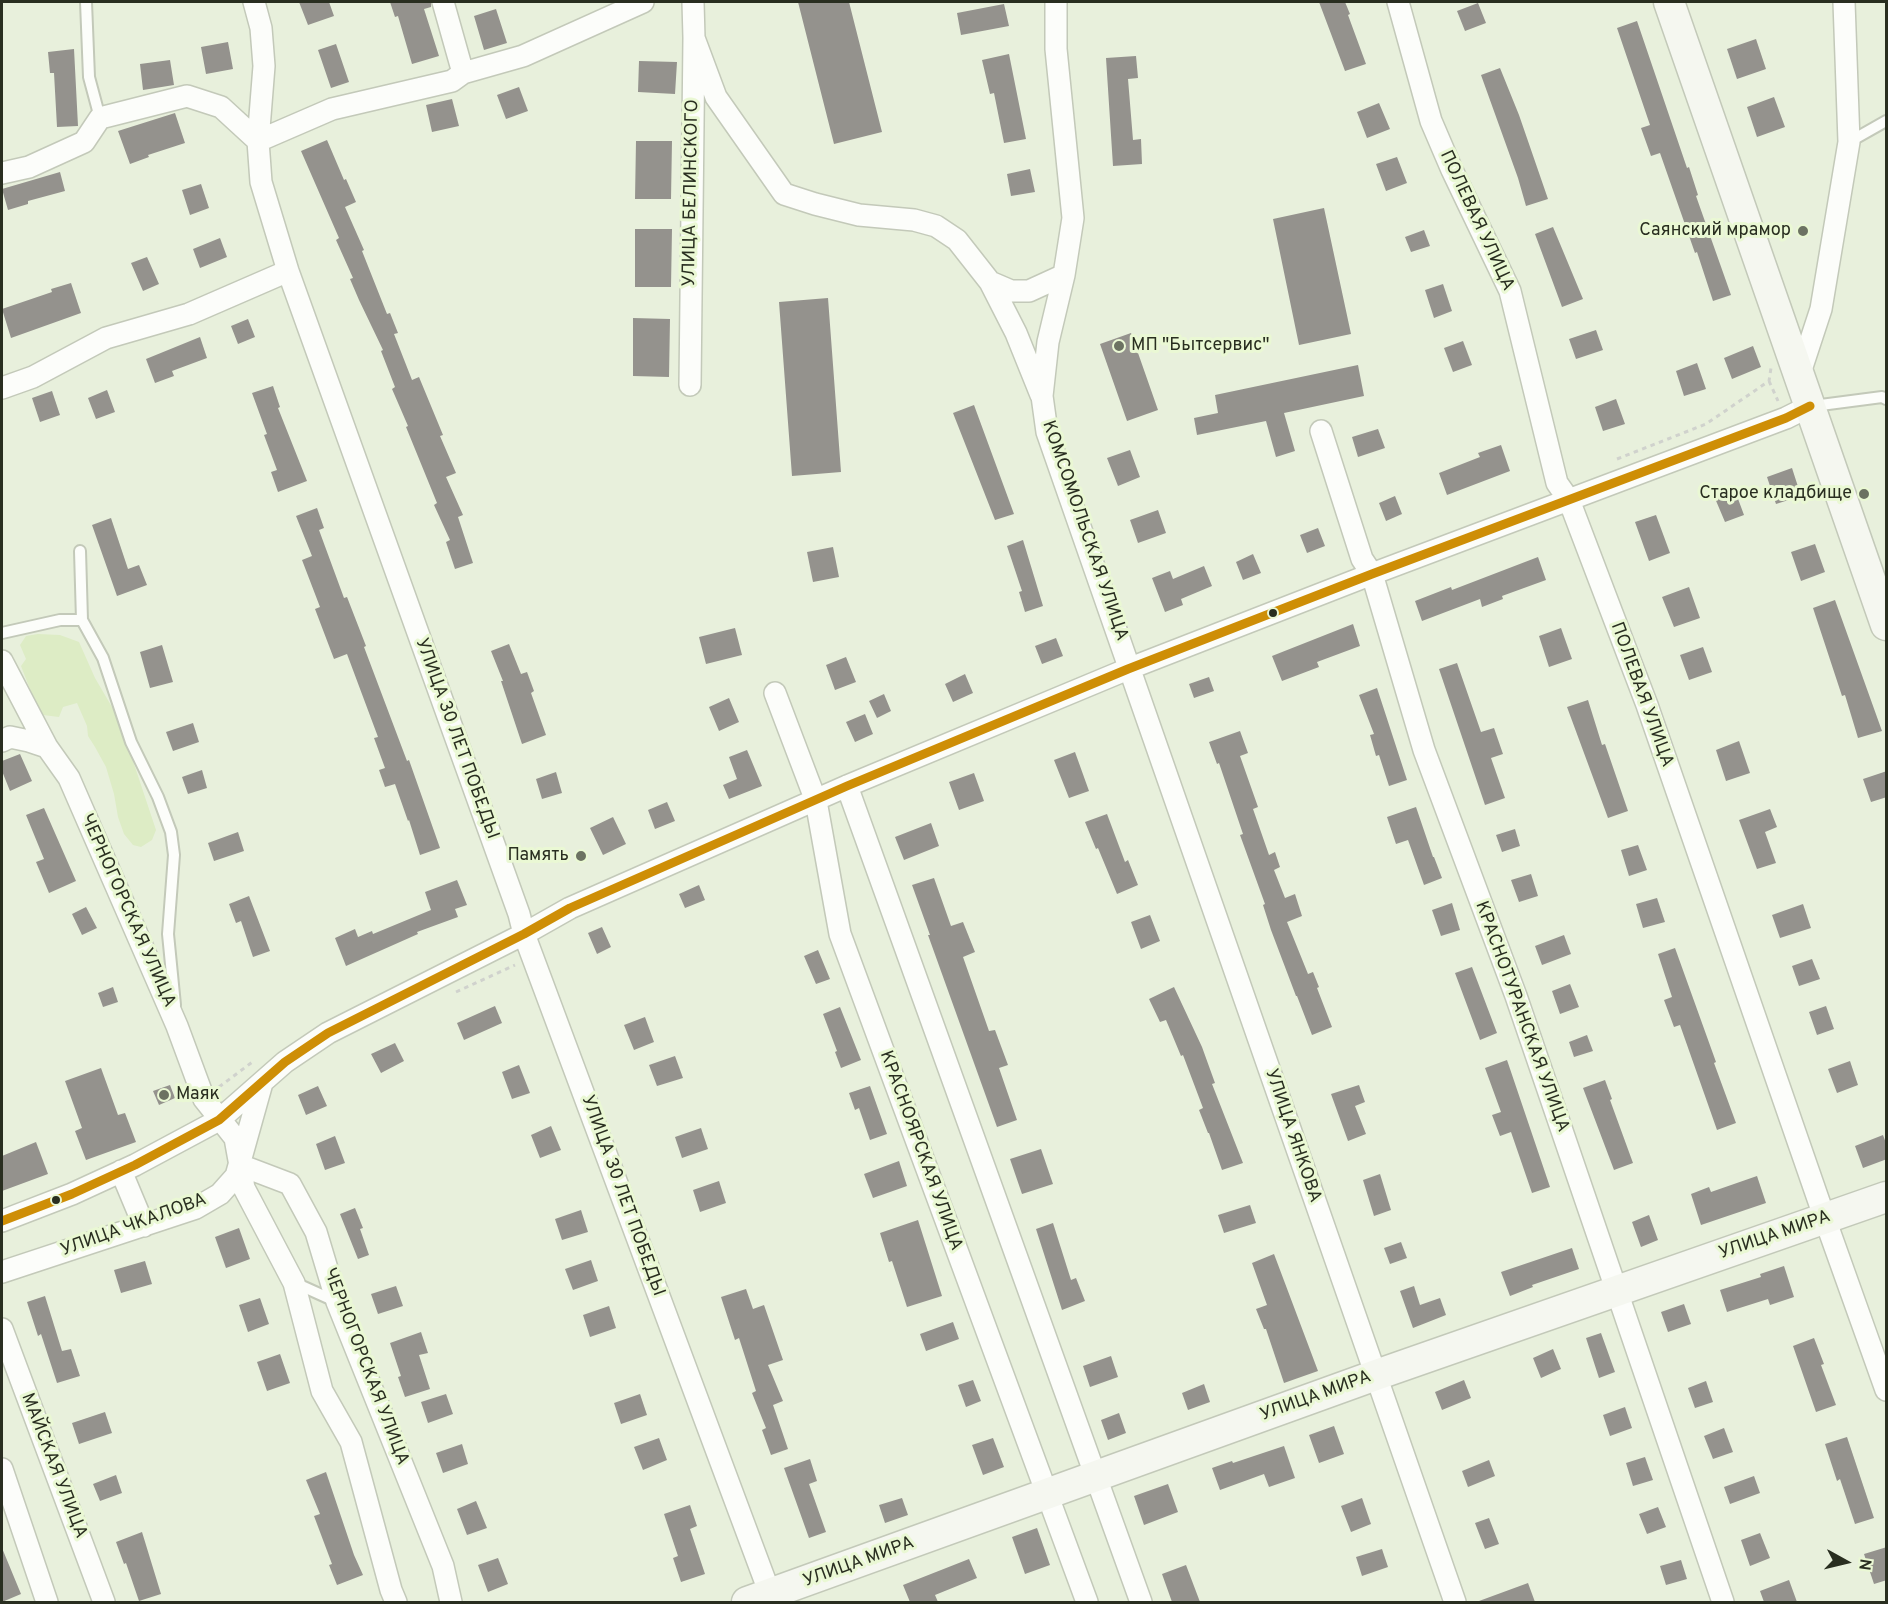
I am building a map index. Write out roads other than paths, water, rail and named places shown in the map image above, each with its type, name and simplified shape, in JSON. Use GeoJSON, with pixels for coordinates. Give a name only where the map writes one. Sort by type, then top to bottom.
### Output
{"type":"FeatureCollection","features":[{"type":"Feature","properties":{"kind":"main road"},"geometry":{"type":"LineString","coordinates":[[1670,2],[1887,625]]}},
{"type":"Feature","properties":{"kind":"main road","name":"УЛИЦА МИРА"},"geometry":{"type":"LineString","coordinates":[[763,1600],[1095,1476],[1376,1375],[1887,1197]]}},
{"type":"Feature","properties":{"kind":"street","name":"УЛИЦА 30 ЛЕТ ПОБЕДЫ"},"geometry":{"type":"LineString","coordinates":[[254,2],[261,28],[264,66],[258,141],[261,182],[288,271],[763,1600]]}},
{"type":"Feature","properties":{"kind":"street"},"geometry":{"type":"LineString","coordinates":[[443,2],[463,73]]}},
{"type":"Feature","properties":{"kind":"street"},"geometry":{"type":"LineString","coordinates":[[2,173],[29,167],[84,142],[100,118],[187,96],[221,107],[258,141],[332,109],[452,81],[463,73],[523,56],[643,2]]}},
{"type":"Feature","properties":{"kind":"street","name":"УЛИЦА БЕЛИНСКОГО"},"geometry":{"type":"LineString","coordinates":[[690,385],[693,2]]}},
{"type":"Feature","properties":{"kind":"street","name":"КОМСОМОЛЬСКАЯ УЛИЦА"},"geometry":{"type":"LineString","coordinates":[[1056,2],[1056,49],[1073,218],[1064,275],[1048,342],[1042,396],[1047,432],[1124,650],[1128,669]]}},
{"type":"Feature","properties":{"kind":"street","name":"ПОЛЕВАЯ УЛИЦА"},"geometry":{"type":"LineString","coordinates":[[1398,2],[1431,121],[1510,291],[1557,483],[1569,500],[1647,705],[1825,1219],[1887,1390]]}},
{"type":"Feature","properties":{"kind":"street"},"geometry":{"type":"LineString","coordinates":[[1799,376],[1821,309],[1849,142],[1844,2]]}},
{"type":"Feature","properties":{"kind":"street"},"geometry":{"type":"LineString","coordinates":[[694,38],[716,97],[784,194],[859,215],[914,220],[936,226],[957,240],[990,282],[1016,333],[1042,396]]}},
{"type":"Feature","properties":{"kind":"street"},"geometry":{"type":"LineString","coordinates":[[2,388],[33,377],[106,338],[189,314],[288,271]]}},
{"type":"Feature","properties":{"kind":"street"},"geometry":{"type":"LineString","coordinates":[[990,282],[1011,291],[1029,291],[1064,275]]}},
{"type":"Feature","properties":{"kind":"street","name":"УЛИЦА ЧКАЛОВА"},"geometry":{"type":"LineString","coordinates":[[2,1221],[72,1194],[219,1120],[285,1062],[328,1033],[524,934],[570,908],[847,786],[1128,669],[1786,418],[1810,406]]}},
{"type":"Feature","properties":{"kind":"street","name":"КРАСНОТУРАНСКАЯ УЛИЦА"},"geometry":{"type":"LineString","coordinates":[[1321,431],[1362,559],[1372,574],[1424,750],[1516,996],[1723,1602]]}},
{"type":"Feature","properties":{"kind":"street","name":"ЧЕРНОГОРСКАЯ УЛИЦА"},"geometry":{"type":"LineString","coordinates":[[2,661],[47,747],[69,778],[177,1026],[204,1099],[235,1138],[244,1188],[294,1283],[322,1391],[351,1443],[396,1602]]}},
{"type":"Feature","properties":{"kind":"street","name":"УЛИЦА ЯНКОВА"},"geometry":{"type":"LineString","coordinates":[[1128,669],[1455,1602]]}},
{"type":"Feature","properties":{"kind":"street","name":"КРАСНОЯРСКАЯ УЛИЦА"},"geometry":{"type":"LineString","coordinates":[[775,693],[816,801],[840,934],[1087,1602]]}},
{"type":"Feature","properties":{"kind":"street"},"geometry":{"type":"LineString","coordinates":[[2,741],[10,737],[47,747]]}},
{"type":"Feature","properties":{"kind":"street"},"geometry":{"type":"LineString","coordinates":[[847,786],[1141,1602]]}},
{"type":"Feature","properties":{"kind":"street","name":"УЛИЦА ЧКАЛОВА"},"geometry":{"type":"LineString","coordinates":[[2,1272],[196,1208],[220,1194],[236,1176],[262,1083]]}},
{"type":"Feature","properties":{"kind":"street","name":"ЧЕРНОГОРСКАЯ УЛИЦА"},"geometry":{"type":"LineString","coordinates":[[240,1165],[290,1184],[316,1232],[337,1302],[443,1566],[451,1602]]}},
{"type":"Feature","properties":{"kind":"street"},"geometry":{"type":"LineString","coordinates":[[121,1171],[144,1226]]}},
{"type":"Feature","properties":{"kind":"street","name":"МАЙСКАЯ УЛИЦА"},"geometry":{"type":"LineString","coordinates":[[2,1329],[104,1602]]}},
{"type":"Feature","properties":{"kind":"street"},"geometry":{"type":"LineString","coordinates":[[2,1469],[47,1602]]}},
{"type":"Feature","properties":{"kind":"lane"},"geometry":{"type":"LineString","coordinates":[[86,2],[89,77],[100,118]]}},
{"type":"Feature","properties":{"kind":"lane"},"geometry":{"type":"LineString","coordinates":[[1849,142],[1887,120]]}},
{"type":"Feature","properties":{"kind":"lane"},"geometry":{"type":"LineString","coordinates":[[1810,406],[1882,397],[1887,399]]}},
{"type":"Feature","properties":{"kind":"lane"},"geometry":{"type":"LineString","coordinates":[[80,551],[82,620],[103,658],[131,742],[158,797],[171,832],[174,855],[168,934],[177,1026]]}},
{"type":"Feature","properties":{"kind":"lane"},"geometry":{"type":"LineString","coordinates":[[2,633],[60,620],[82,620]]}},
{"type":"Feature","properties":{"kind":"lane"},"geometry":{"type":"LineString","coordinates":[[294,1283],[337,1302]]}},
{"type":"Feature","properties":{"kind":"place","name":"Саянский мрамор"},"geometry":{"type":"Point","coordinates":[1803,231]}},
{"type":"Feature","properties":{"kind":"place","name":"МП \"Бытсервис\""},"geometry":{"type":"Point","coordinates":[1119,346]}},
{"type":"Feature","properties":{"kind":"place","name":"Старое кладбище"},"geometry":{"type":"Point","coordinates":[1864,494]}},
{"type":"Feature","properties":{"kind":"place","name":"Память"},"geometry":{"type":"Point","coordinates":[581,856]}},
{"type":"Feature","properties":{"kind":"place","name":"Маяк"},"geometry":{"type":"Point","coordinates":[164,1095]}}]}
